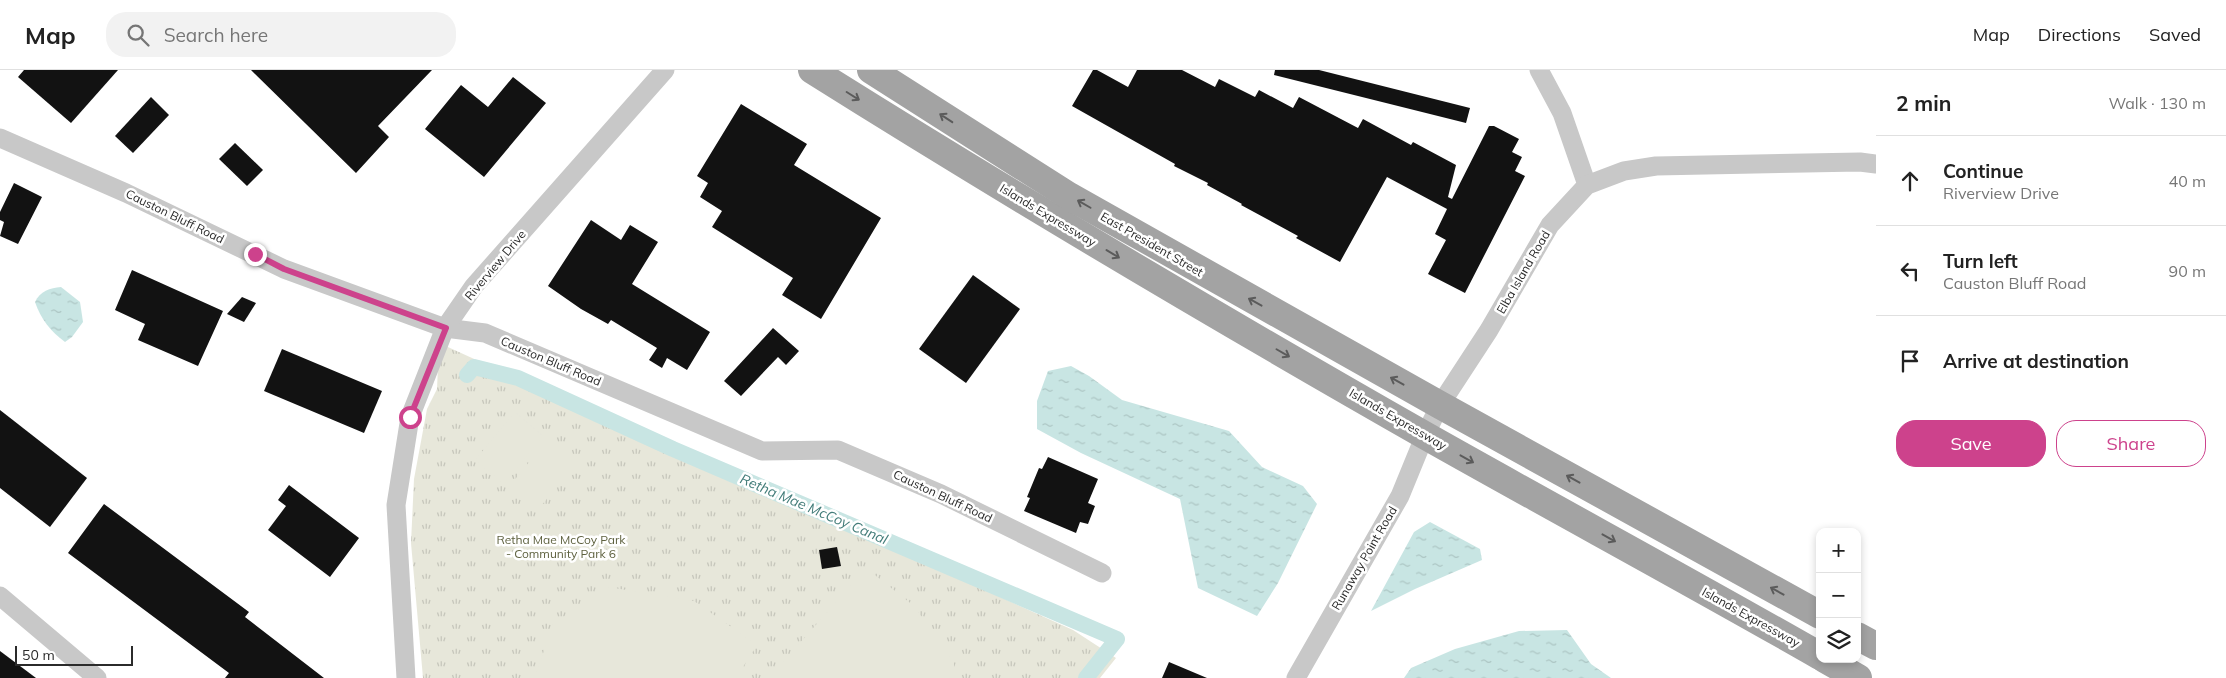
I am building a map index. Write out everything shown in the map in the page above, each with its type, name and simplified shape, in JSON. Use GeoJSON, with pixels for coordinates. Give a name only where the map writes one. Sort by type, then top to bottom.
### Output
{"type":"FeatureCollection","features":[{"type":"Feature","properties":{"kind":"main road","name":"Islands Expressway"},"geometry":{"type":"LineString","coordinates":[[812,70],[980,176],[1424,435],[1816,654]]}},
{"type":"Feature","properties":{"kind":"main road","name":"East President Street"},"geometry":{"type":"LineString","coordinates":[[872,70],[1069,196],[1440,405]]}},
{"type":"Feature","properties":{"kind":"main road"},"geometry":{"type":"LineString","coordinates":[[1440,405],[1816,613]]}},
{"type":"Feature","properties":{"kind":"main road"},"geometry":{"type":"LineString","coordinates":[[1861,638],[1876,646]]}},
{"type":"Feature","properties":{"kind":"main road"},"geometry":{"type":"LineString","coordinates":[[1832,663],[1858,678]]}},
{"type":"Feature","properties":{"kind":"street","name":"Riverview Drive"},"geometry":{"type":"LineString","coordinates":[[406,678],[396,505],[410,417],[446,328],[474,286],[665,70]]}},
{"type":"Feature","properties":{"kind":"street"},"geometry":{"type":"LineString","coordinates":[[1539,70],[1562,113],[1587,185]]}},
{"type":"Feature","properties":{"kind":"street","name":"Causton Bluff Road"},"geometry":{"type":"LineString","coordinates":[[0,138],[126,193],[284,269],[446,328],[485,333],[762,451],[838,450],[941,494],[1102,573]]}},
{"type":"Feature","properties":{"kind":"street","name":"Elba Island Road"},"geometry":{"type":"LineString","coordinates":[[1424,435],[1440,405],[1489,330],[1550,225],[1587,185],[1624,171],[1656,166],[1860,162],[1876,164]]}},
{"type":"Feature","properties":{"kind":"street","name":"Runaway Point Road"},"geometry":{"type":"LineString","coordinates":[[1296,678],[1400,496],[1424,435]]}},
{"type":"Feature","properties":{"kind":"street"},"geometry":{"type":"LineString","coordinates":[[0,596],[97,678]]}},
{"type":"Feature","properties":{"kind":"green space","name":"Retha Mae McCoy Park - Community Park 6"},"geometry":{"type":"Polygon","coordinates":[[[439,343],[1073,630],[1116,658],[1100,678],[423,678],[411,543],[414,479],[427,409],[437,389],[439,343]]]}},
{"type":"Feature","properties":{"kind":"green space"},"geometry":{"type":"Polygon","coordinates":[[[515,412],[543,436],[504,484],[475,460],[515,412]]]}},
{"type":"Feature","properties":{"kind":"green space"},"geometry":{"type":"Polygon","coordinates":[[[547,440],[576,464],[536,512],[508,488],[547,440]]]}},
{"type":"Feature","properties":{"kind":"green space"},"geometry":{"type":"Polygon","coordinates":[[[866,568],[914,606],[954,663],[954,678],[769,678],[866,568]]]}},
{"type":"Feature","properties":{"kind":"green space"},"geometry":{"type":"Polygon","coordinates":[[[608,587],[694,601],[757,645],[736,678],[541,678],[536,674],[553,624],[608,587]]]}},
{"type":"Feature","properties":{"kind":"water"},"geometry":{"type":"Polygon","coordinates":[[[61,287],[80,302],[83,322],[72,337],[65,342],[47,324],[35,302],[46,291],[61,287]]]}},
{"type":"Feature","properties":{"kind":"water"},"geometry":{"type":"Polygon","coordinates":[[[1071,366],[1089,376],[1122,400],[1229,431],[1262,467],[1303,486],[1317,504],[1278,583],[1257,616],[1198,588],[1180,499],[1081,453],[1037,429],[1037,401],[1048,371],[1071,366]]]}},
{"type":"Feature","properties":{"kind":"water"},"geometry":{"type":"Polygon","coordinates":[[[1430,522],[1480,549],[1482,560],[1415,589],[1371,611],[1414,532],[1430,522]]]}},
{"type":"Feature","properties":{"kind":"water"},"geometry":{"type":"Polygon","coordinates":[[[1567,630],[1591,664],[1611,678],[1404,678],[1411,668],[1455,649],[1519,631],[1567,630]]]}},
{"type":"Feature","properties":{"kind":"building"},"geometry":{"type":"Polygon","coordinates":[[[24,70],[118,70],[71,123],[18,77],[24,70]]]}},
{"type":"Feature","properties":{"kind":"building"},"geometry":{"type":"Polygon","coordinates":[[[251,70],[432,70],[378,126],[389,137],[356,173],[251,70]]]}},
{"type":"Feature","properties":{"kind":"building"},"geometry":{"type":"Polygon","coordinates":[[[1093,70],[1097,70],[1128,87],[1137,70],[1182,70],[1215,87],[1219,79],[1255,97],[1259,90],[1293,108],[1299,97],[1358,128],[1363,119],[1411,145],[1413,142],[1456,165],[1448,197],[1452,199],[1489,126],[1494,126],[1519,139],[1512,152],[1522,157],[1515,171],[1525,176],[1465,293],[1428,274],[1446,240],[1435,234],[1447,209],[1387,177],[1340,262],[1207,185],[1208,183],[1174,166],[1175,164],[1072,106],[1093,70]]]}},
{"type":"Feature","properties":{"kind":"building"},"geometry":{"type":"Polygon","coordinates":[[[1275,70],[1319,70],[1470,108],[1466,123],[1274,75],[1275,70]]]}},
{"type":"Feature","properties":{"kind":"building"},"geometry":{"type":"Polygon","coordinates":[[[513,77],[546,103],[484,177],[425,129],[461,85],[488,107],[513,77]]]}},
{"type":"Feature","properties":{"kind":"building"},"geometry":{"type":"Polygon","coordinates":[[[151,97],[169,115],[133,153],[115,136],[151,97]]]}},
{"type":"Feature","properties":{"kind":"building"},"geometry":{"type":"Polygon","coordinates":[[[741,104],[807,144],[794,165],[881,218],[821,319],[782,295],[793,278],[712,227],[722,211],[700,197],[708,183],[697,176],[741,104]]]}},
{"type":"Feature","properties":{"kind":"building"},"geometry":{"type":"Polygon","coordinates":[[[235,143],[263,170],[247,186],[219,159],[235,143]]]}},
{"type":"Feature","properties":{"kind":"building"},"geometry":{"type":"Polygon","coordinates":[[[14,183],[42,197],[18,244],[0,236],[4,222],[0,220],[0,212],[14,183]]]}},
{"type":"Feature","properties":{"kind":"building"},"geometry":{"type":"Polygon","coordinates":[[[591,220],[621,240],[630,225],[658,242],[632,284],[710,332],[687,370],[667,358],[662,368],[649,360],[657,348],[611,320],[608,324],[581,309],[548,286],[591,220]]]}},
{"type":"Feature","properties":{"kind":"building"},"geometry":{"type":"Polygon","coordinates":[[[132,270],[223,311],[198,366],[138,340],[145,324],[115,310],[132,270]]]}},
{"type":"Feature","properties":{"kind":"building"},"geometry":{"type":"Polygon","coordinates":[[[973,275],[1020,309],[966,383],[919,349],[973,275]]]}},
{"type":"Feature","properties":{"kind":"building"},"geometry":{"type":"Polygon","coordinates":[[[242,297],[256,303],[244,322],[227,314],[242,297]]]}},
{"type":"Feature","properties":{"kind":"building"},"geometry":{"type":"Polygon","coordinates":[[[773,328],[799,351],[786,365],[778,357],[741,396],[724,381],[773,328]]]}},
{"type":"Feature","properties":{"kind":"building"},"geometry":{"type":"Polygon","coordinates":[[[282,349],[382,391],[364,433],[264,391],[282,349]]]}},
{"type":"Feature","properties":{"kind":"building"},"geometry":{"type":"Polygon","coordinates":[[[0,410],[87,478],[50,527],[0,488],[0,410]]]}},
{"type":"Feature","properties":{"kind":"building"},"geometry":{"type":"Polygon","coordinates":[[[1048,457],[1098,479],[1088,503],[1095,506],[1088,524],[1080,522],[1076,533],[1024,511],[1030,498],[1027,497],[1039,468],[1042,469],[1048,457]]]}},
{"type":"Feature","properties":{"kind":"building"},"geometry":{"type":"Polygon","coordinates":[[[289,485],[359,538],[330,577],[268,530],[286,506],[278,500],[289,485]]]}},
{"type":"Feature","properties":{"kind":"building"},"geometry":{"type":"Polygon","coordinates":[[[104,504],[249,612],[245,617],[324,678],[225,678],[229,673],[68,553],[104,504]]]}},
{"type":"Feature","properties":{"kind":"building"},"geometry":{"type":"Polygon","coordinates":[[[837,547],[841,566],[822,569],[819,550],[837,547]]]}},
{"type":"Feature","properties":{"kind":"building"},"geometry":{"type":"Polygon","coordinates":[[[0,651],[36,678],[0,678],[0,651]]]}},
{"type":"Feature","properties":{"kind":"building"},"geometry":{"type":"Polygon","coordinates":[[[1169,662],[1207,678],[1162,678],[1169,662]]]}},
{"type":"Feature","properties":{"kind":"waterway","name":"Retha Mae McCoy Canal"},"geometry":{"type":"LineString","coordinates":[[467,375],[474,367],[518,378],[673,449],[1117,639],[1086,678]]}},
{"type":"Feature","properties":{"kind":"route"},"geometry":{"type":"LineString","coordinates":[[255,254],[284,269],[344,289],[446,328],[410,417]]}}]}
